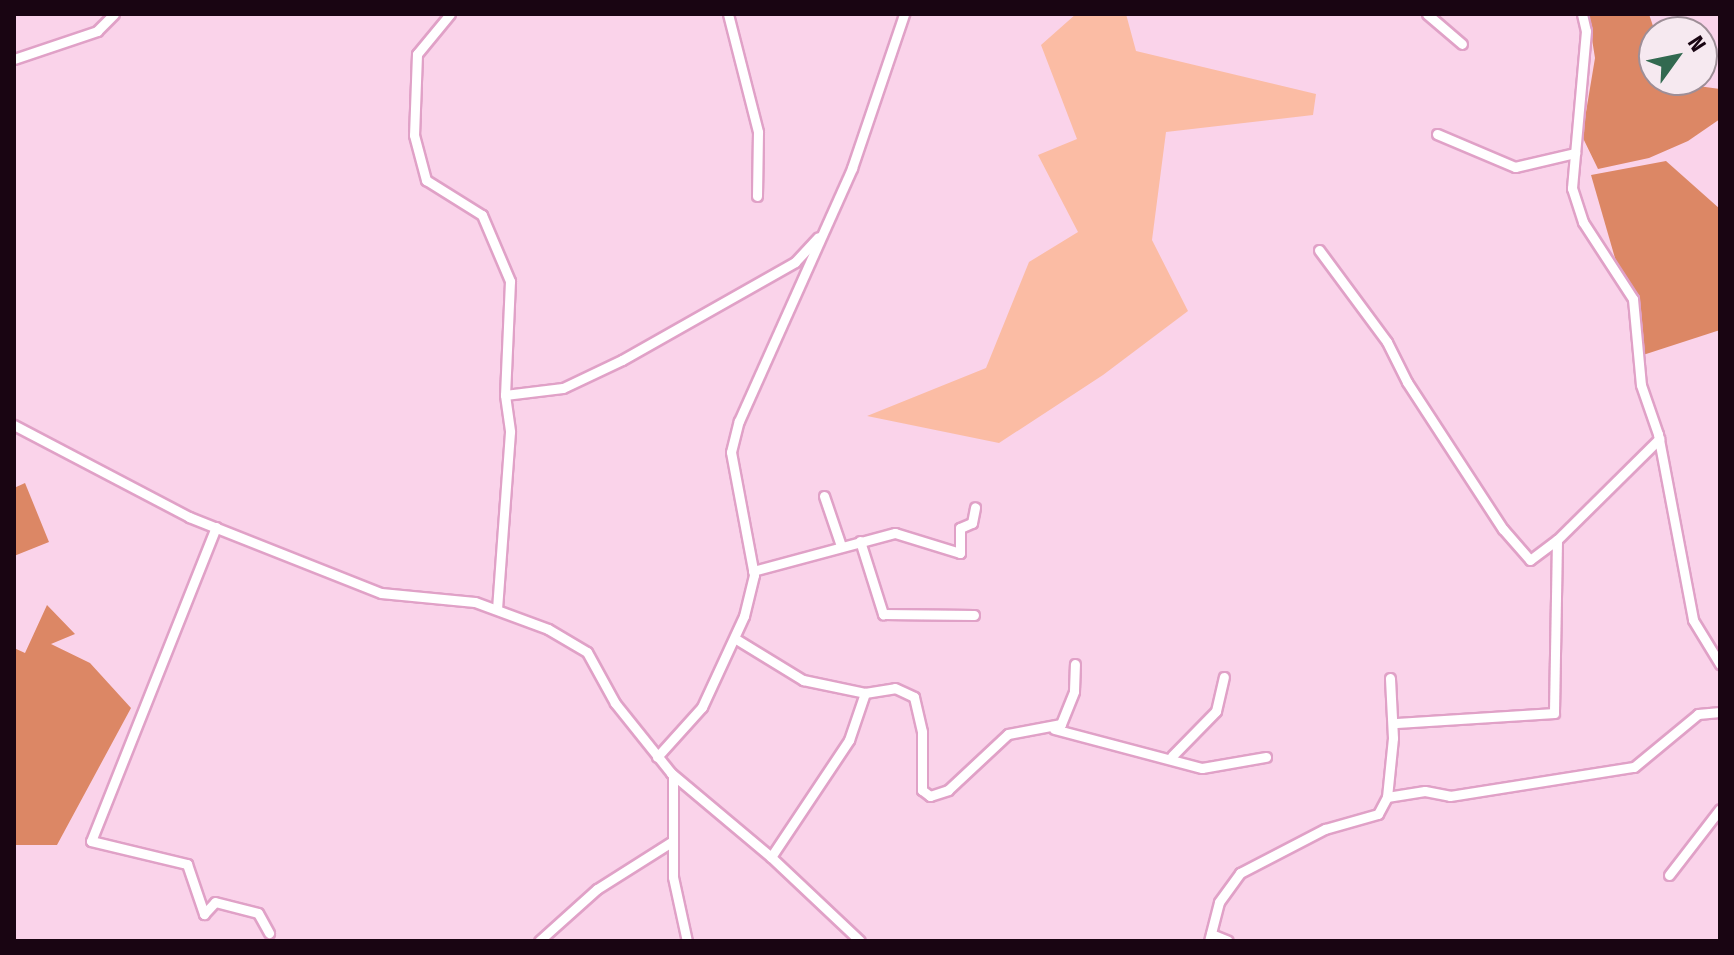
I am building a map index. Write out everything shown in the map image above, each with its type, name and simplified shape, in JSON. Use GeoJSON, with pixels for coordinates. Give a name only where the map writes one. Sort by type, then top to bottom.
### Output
{"type":"FeatureCollection","features":[{"type":"Feature","properties":{"kind":"street"},"geometry":{"type":"LineString","coordinates":[[14,59],[97,31],[114,14]]}},
{"type":"Feature","properties":{"kind":"street"},"geometry":{"type":"LineString","coordinates":[[450,14],[417,54],[414,135],[426,180],[482,215],[510,281],[505,395],[509,444],[497,608]]}},
{"type":"Feature","properties":{"kind":"street"},"geometry":{"type":"LineString","coordinates":[[728,14],[758,132],[757,196]]}},
{"type":"Feature","properties":{"kind":"street"},"geometry":{"type":"LineString","coordinates":[[657,757],[702,707],[736,639],[753,571],[731,452],[739,421],[826,228],[904,14]]}},
{"type":"Feature","properties":{"kind":"street"},"geometry":{"type":"LineString","coordinates":[[1427,14],[1462,44]]}},
{"type":"Feature","properties":{"kind":"street"},"geometry":{"type":"LineString","coordinates":[[1582,14],[1586,31],[1572,188],[1583,222],[1633,299],[1641,385],[1659,439],[1693,620],[1720,664]]}},
{"type":"Feature","properties":{"kind":"street"},"geometry":{"type":"LineString","coordinates":[[1437,134],[1515,167],[1575,153]]}},
{"type":"Feature","properties":{"kind":"street"},"geometry":{"type":"LineString","coordinates":[[505,395],[563,388],[622,360],[795,262],[826,228]]}},
{"type":"Feature","properties":{"kind":"street"},"geometry":{"type":"LineString","coordinates":[[1319,250],[1387,342],[1407,382],[1503,529],[1530,560],[1557,540],[1659,439]]}},
{"type":"Feature","properties":{"kind":"street"},"geometry":{"type":"LineString","coordinates":[[14,425],[216,527],[381,593],[497,608],[587,652],[615,703],[673,776],[771,857],[860,941]]}},
{"type":"Feature","properties":{"kind":"street"},"geometry":{"type":"LineString","coordinates":[[824,496],[841,546]]}},
{"type":"Feature","properties":{"kind":"street"},"geometry":{"type":"LineString","coordinates":[[753,571],[895,533],[960,553],[960,528],[972,523],[975,507]]}},
{"type":"Feature","properties":{"kind":"street"},"geometry":{"type":"LineString","coordinates":[[216,527],[91,841],[187,864],[204,914],[215,902],[258,913],[269,933]]}},
{"type":"Feature","properties":{"kind":"street"},"geometry":{"type":"LineString","coordinates":[[1393,723],[1554,713],[1557,540]]}},
{"type":"Feature","properties":{"kind":"street"},"geometry":{"type":"LineString","coordinates":[[860,541],[883,614],[974,615]]}},
{"type":"Feature","properties":{"kind":"street"},"geometry":{"type":"LineString","coordinates":[[736,639],[803,680],[865,693],[895,688],[914,697],[922,732],[922,790],[930,796],[948,790],[1008,734],[1054,729],[1172,756],[1202,768],[1266,757]]}},
{"type":"Feature","properties":{"kind":"street"},"geometry":{"type":"LineString","coordinates":[[1054,729],[1068,712],[1075,664]]}},
{"type":"Feature","properties":{"kind":"street"},"geometry":{"type":"LineString","coordinates":[[1172,756],[1216,711],[1224,677]]}},
{"type":"Feature","properties":{"kind":"street"},"geometry":{"type":"LineString","coordinates":[[1228,941],[1210,938],[1219,902],[1240,873],[1325,829],[1378,814],[1387,797],[1393,723],[1390,678]]}},
{"type":"Feature","properties":{"kind":"street"},"geometry":{"type":"LineString","coordinates":[[771,857],[849,740],[865,693]]}},
{"type":"Feature","properties":{"kind":"street"},"geometry":{"type":"LineString","coordinates":[[1387,797],[1425,791],[1450,796],[1634,767],[1698,714],[1720,712]]}},
{"type":"Feature","properties":{"kind":"street"},"geometry":{"type":"LineString","coordinates":[[673,776],[673,877],[687,941]]}},
{"type":"Feature","properties":{"kind":"street"},"geometry":{"type":"LineString","coordinates":[[1669,875],[1720,809]]}},
{"type":"Feature","properties":{"kind":"street"},"geometry":{"type":"LineString","coordinates":[[539,941],[597,889],[673,841]]}},
{"type":"Feature","properties":{"kind":"shaded area"},"geometry":{"type":"Polygon","coordinates":[[[1076,14],[1126,14],[1136,51],[1316,94],[1313,115],[1166,132],[1152,240],[1188,311],[1103,375],[999,443],[867,416],[986,368],[1029,262],[1078,232],[1038,155],[1077,139],[1041,45],[1076,14]]]}},
{"type":"Feature","properties":{"kind":"shaded area"},"geometry":{"type":"Polygon","coordinates":[[[1588,14],[1649,14],[1638,16],[1638,96],[1718,96],[1720,89],[1720,119],[1688,141],[1649,158],[1598,169],[1582,136],[1595,58],[1588,14]]]}},
{"type":"Feature","properties":{"kind":"shaded area"},"geometry":{"type":"Polygon","coordinates":[[[1666,161],[1720,209],[1720,330],[1643,355],[1591,175],[1666,161]]]}},
{"type":"Feature","properties":{"kind":"shaded area"},"geometry":{"type":"Polygon","coordinates":[[[25,483],[49,542],[14,556],[14,488],[25,483]]]}},
{"type":"Feature","properties":{"kind":"shaded area"},"geometry":{"type":"Polygon","coordinates":[[[47,605],[75,634],[51,644],[90,663],[131,708],[57,845],[14,845],[14,648],[25,653],[47,605]]]}}]}
